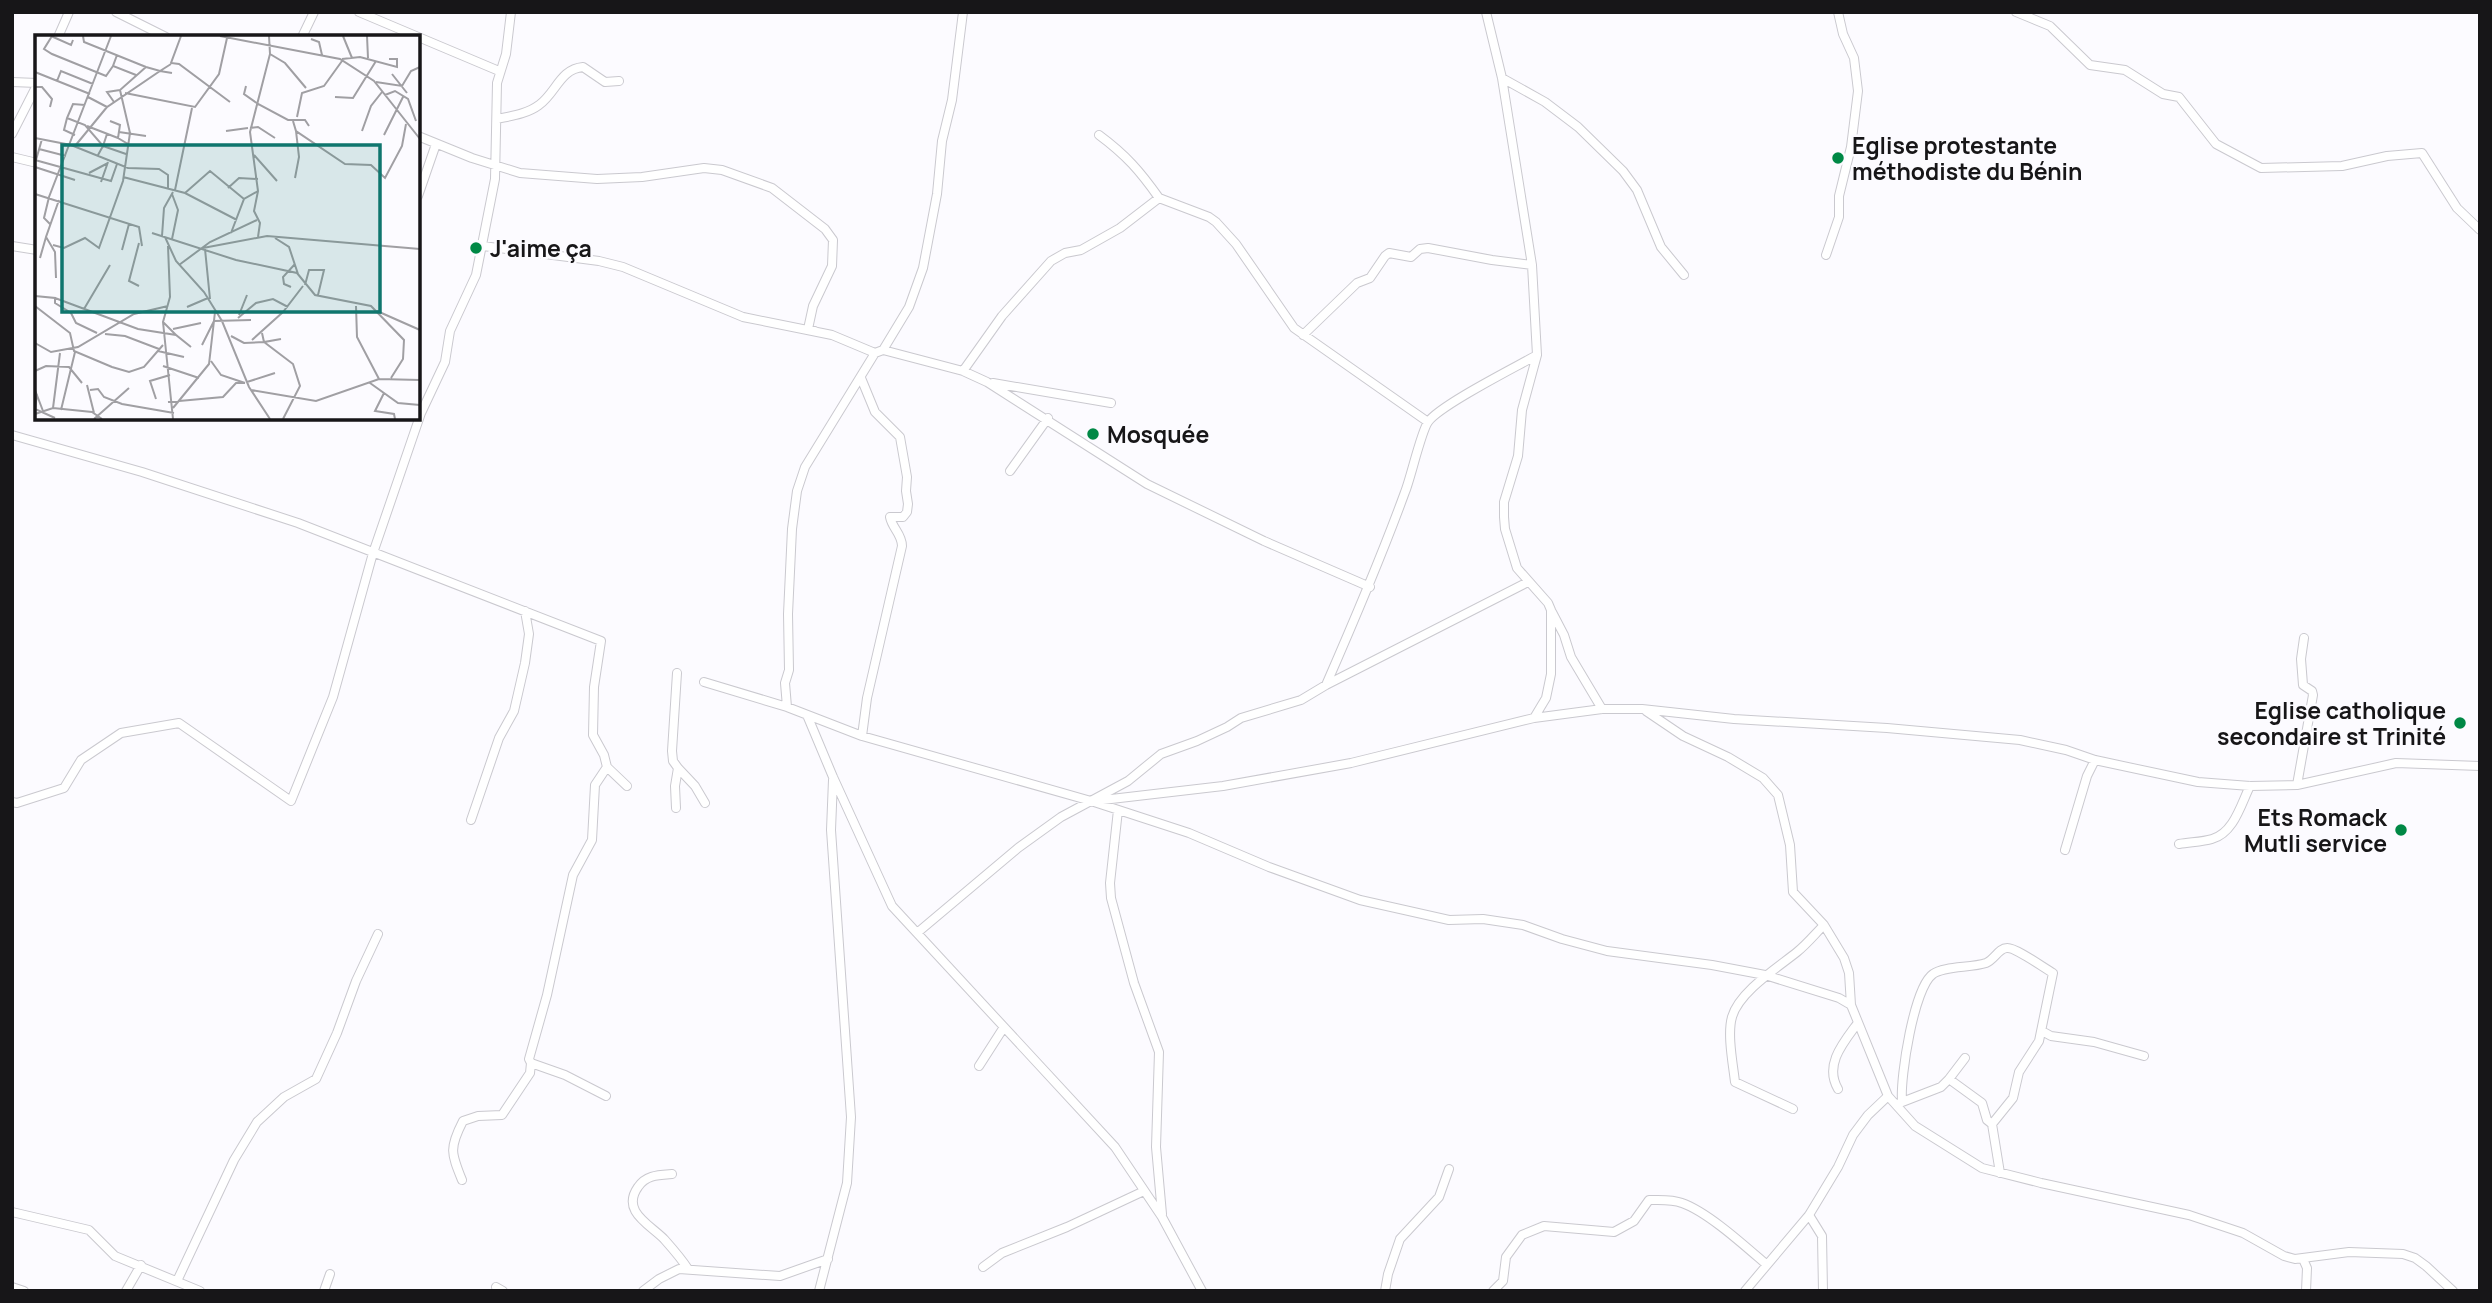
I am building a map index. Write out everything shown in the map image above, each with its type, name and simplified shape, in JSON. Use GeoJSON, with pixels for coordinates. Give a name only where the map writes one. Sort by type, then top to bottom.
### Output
{"type":"FeatureCollection","features":[{"type":"Feature","properties":{"kind":"street"},"geometry":{"type":"LineString","coordinates":[[59,35],[69,12]]}},
{"type":"Feature","properties":{"kind":"street"},"geometry":{"type":"LineString","coordinates":[[116,12],[162,35]]}},
{"type":"Feature","properties":{"kind":"street"},"geometry":{"type":"LineString","coordinates":[[303,35],[314,12]]}},
{"type":"Feature","properties":{"kind":"street"},"geometry":{"type":"LineString","coordinates":[[359,12],[414,35]]}},
{"type":"Feature","properties":{"kind":"street"},"geometry":{"type":"LineString","coordinates":[[420,416],[445,362],[450,331],[473,284],[483,246],[496,167],[497,83],[506,54],[511,12]]}},
{"type":"Feature","properties":{"kind":"street"},"geometry":{"type":"LineString","coordinates":[[786,707],[792,529],[797,491],[805,467],[909,307],[923,268],[937,194],[942,141],[954,87],[963,12]]}},
{"type":"Feature","properties":{"kind":"street"},"geometry":{"type":"LineString","coordinates":[[1486,12],[1502,78],[1532,265],[1538,355],[1522,410],[1518,456],[1504,502],[1505,529],[1517,568],[1548,603],[1572,657],[1602,709]]}},
{"type":"Feature","properties":{"kind":"street"},"geometry":{"type":"LineString","coordinates":[[1826,255],[1839,217],[1839,196],[1851,146],[1858,91],[1854,58],[1843,34],[1838,12]]}},
{"type":"Feature","properties":{"kind":"street"},"geometry":{"type":"LineString","coordinates":[[2016,12],[2050,26],[2090,65],[2125,70],[2163,94],[2179,97],[2216,144],[2261,168],[2342,166],[2386,156],[2422,153],[2457,208],[2480,230]]}},
{"type":"Feature","properties":{"kind":"street"},"geometry":{"type":"LineString","coordinates":[[420,38],[499,71]]}},
{"type":"Feature","properties":{"kind":"street"},"geometry":{"type":"LineString","coordinates":[[497,119],[515,116],[538,107],[570,70],[583,68],[605,82],[619,81]]}},
{"type":"Feature","properties":{"kind":"street"},"geometry":{"type":"LineString","coordinates":[[1502,78],[1545,102],[1578,127],[1623,171],[1637,190],[1661,247],[1685,275]]}},
{"type":"Feature","properties":{"kind":"street"},"geometry":{"type":"LineString","coordinates":[[12,82],[35,84]]}},
{"type":"Feature","properties":{"kind":"street"},"geometry":{"type":"LineString","coordinates":[[12,134],[35,88]]}},
{"type":"Feature","properties":{"kind":"street"},"geometry":{"type":"LineString","coordinates":[[1099,135],[1137,167],[1159,198],[1216,222],[1236,244],[1286,318],[1303,335],[1428,422]]}},
{"type":"Feature","properties":{"kind":"street"},"geometry":{"type":"LineString","coordinates":[[420,137],[496,167],[520,173],[597,179],[642,177],[704,168],[722,170],[772,188],[825,229],[833,240],[832,266],[813,306],[808,329],[879,351],[963,370],[1048,418],[1147,484],[1264,541],[1370,587]]}},
{"type":"Feature","properties":{"kind":"street"},"geometry":{"type":"LineString","coordinates":[[420,190],[436,144]]}},
{"type":"Feature","properties":{"kind":"street"},"geometry":{"type":"LineString","coordinates":[[12,157],[35,163]]}},
{"type":"Feature","properties":{"kind":"street"},"geometry":{"type":"LineString","coordinates":[[963,370],[1002,316],[1051,261],[1065,253],[1081,250],[1120,228],[1159,198]]}},
{"type":"Feature","properties":{"kind":"street"},"geometry":{"type":"LineString","coordinates":[[12,246],[35,250]]}},
{"type":"Feature","properties":{"kind":"street"},"geometry":{"type":"LineString","coordinates":[[483,246],[611,264],[743,317],[832,335]]}},
{"type":"Feature","properties":{"kind":"street"},"geometry":{"type":"LineString","coordinates":[[1303,335],[1357,283],[1370,278],[1389,253],[1411,257],[1420,248],[1428,248],[1532,265]]}},
{"type":"Feature","properties":{"kind":"street"},"geometry":{"type":"LineString","coordinates":[[1326,685],[1370,587],[1428,422],[1455,402],[1538,355]]}},
{"type":"Feature","properties":{"kind":"street"},"geometry":{"type":"LineString","coordinates":[[861,378],[875,412],[900,437],[907,477],[908,504],[903,517],[890,517],[901,537],[902,546],[867,698],[862,736]]}},
{"type":"Feature","properties":{"kind":"street"},"geometry":{"type":"LineString","coordinates":[[987,382],[1111,403]]}},
{"type":"Feature","properties":{"kind":"street"},"geometry":{"type":"LineString","coordinates":[[1010,471],[1048,418]]}},
{"type":"Feature","properties":{"kind":"street"},"geometry":{"type":"LineString","coordinates":[[12,802],[17,803],[65,788],[82,760],[121,733],[179,723],[291,801],[333,698],[373,553],[419,420]]}},
{"type":"Feature","properties":{"kind":"street"},"geometry":{"type":"LineString","coordinates":[[12,435],[231,500],[298,523],[601,640],[594,687],[593,730],[607,767],[626,786]]}},
{"type":"Feature","properties":{"kind":"street"},"geometry":{"type":"LineString","coordinates":[[917,933],[1018,848],[1062,817],[1128,781],[1161,754],[1198,741],[1241,718],[1301,701],[1326,685],[1528,582]]}},
{"type":"Feature","properties":{"kind":"street"},"geometry":{"type":"LineString","coordinates":[[1534,718],[1546,698],[1552,674],[1551,610]]}},
{"type":"Feature","properties":{"kind":"street"},"geometry":{"type":"LineString","coordinates":[[471,820],[499,738],[514,712],[529,634],[525,611]]}},
{"type":"Feature","properties":{"kind":"street"},"geometry":{"type":"LineString","coordinates":[[2297,785],[2313,695],[2312,691],[2303,685],[2301,677],[2304,638]]}},
{"type":"Feature","properties":{"kind":"street"},"geometry":{"type":"LineString","coordinates":[[677,673],[672,751],[678,768],[695,786],[705,803]]}},
{"type":"Feature","properties":{"kind":"street"},"geometry":{"type":"LineString","coordinates":[[704,682],[786,707],[862,736],[1091,801],[1189,833],[1269,867],[1360,900],[1449,920],[1483,919],[1523,925],[1607,951],[1765,975],[1839,998],[1851,1005]]}},
{"type":"Feature","properties":{"kind":"street"},"geometry":{"type":"LineString","coordinates":[[1091,801],[1223,786],[1351,763],[1534,718],[1602,709],[1642,709],[1734,719],[1887,728],[2020,740],[2066,750],[2095,760],[2198,782],[2250,786],[2297,785],[2396,763],[2480,766]]}},
{"type":"Feature","properties":{"kind":"street"},"geometry":{"type":"LineString","coordinates":[[1642,709],[1683,736],[1728,757],[1769,784],[1778,795],[1790,845],[1793,892],[1824,925],[1844,958],[1849,972],[1851,1005],[1857,1024],[1888,1096],[1898,1103],[1915,1126],[1982,1168],[2189,1215],[2243,1233],[2284,1256],[2303,1259],[2349,1252],[2403,1254],[2415,1258],[2454,1291]]}},
{"type":"Feature","properties":{"kind":"street"},"geometry":{"type":"LineString","coordinates":[[807,715],[892,906],[1085,1111],[1115,1147],[1162,1217],[1199,1288]]}},
{"type":"Feature","properties":{"kind":"street"},"geometry":{"type":"LineString","coordinates":[[2066,850],[2087,776],[2095,760]]}},
{"type":"Feature","properties":{"kind":"street"},"geometry":{"type":"LineString","coordinates":[[462,1180],[454,1159],[453,1140],[463,1121],[478,1116],[502,1115],[530,1073],[529,1059],[547,995],[573,875],[592,840],[595,785],[607,767]]}},
{"type":"Feature","properties":{"kind":"street"},"geometry":{"type":"LineString","coordinates":[[676,808],[674,786],[678,768]]}},
{"type":"Feature","properties":{"kind":"street"},"geometry":{"type":"LineString","coordinates":[[819,1291],[847,1183],[851,1117],[831,830],[833,777]]}},
{"type":"Feature","properties":{"kind":"street"},"geometry":{"type":"LineString","coordinates":[[2179,844],[2213,839],[2224,834],[2232,824],[2250,786]]}},
{"type":"Feature","properties":{"kind":"street"},"geometry":{"type":"LineString","coordinates":[[1118,810],[1110,883],[1111,898],[1134,983],[1159,1052],[1156,1147],[1162,1217]]}},
{"type":"Feature","properties":{"kind":"street"},"geometry":{"type":"LineString","coordinates":[[1793,1109],[1735,1082],[1729,1031],[1732,1015],[1740,1002],[1765,975],[1796,952],[1824,925]]}},
{"type":"Feature","properties":{"kind":"street"},"geometry":{"type":"LineString","coordinates":[[177,1281],[234,1160],[257,1122],[284,1097],[316,1079],[378,934]]}},
{"type":"Feature","properties":{"kind":"street"},"geometry":{"type":"LineString","coordinates":[[1898,1103],[1912,1023],[1924,983],[1938,971],[1989,962],[2001,949],[2011,948],[2053,973],[2039,1041],[2019,1072],[2012,1098],[1992,1124]]}},
{"type":"Feature","properties":{"kind":"street"},"geometry":{"type":"LineString","coordinates":[[1838,1088],[1833,1076],[1836,1057],[1857,1024]]}},
{"type":"Feature","properties":{"kind":"street"},"geometry":{"type":"LineString","coordinates":[[979,1066],[1004,1027]]}},
{"type":"Feature","properties":{"kind":"street"},"geometry":{"type":"LineString","coordinates":[[2042,1031],[2052,1036],[2094,1042],[2144,1056]]}},
{"type":"Feature","properties":{"kind":"street"},"geometry":{"type":"LineString","coordinates":[[1898,1103],[1941,1087],[1965,1058]]}},
{"type":"Feature","properties":{"kind":"street"},"geometry":{"type":"LineString","coordinates":[[531,1063],[565,1075],[606,1096]]}},
{"type":"Feature","properties":{"kind":"street"},"geometry":{"type":"LineString","coordinates":[[1949,1079],[1982,1103],[1987,1120],[1992,1124],[2000,1173]]}},
{"type":"Feature","properties":{"kind":"street"},"geometry":{"type":"LineString","coordinates":[[1745,1291],[1809,1214],[1838,1167],[1853,1135],[1868,1115],[1888,1096]]}},
{"type":"Feature","properties":{"kind":"street"},"geometry":{"type":"LineString","coordinates":[[1385,1291],[1400,1239],[1439,1197],[1449,1169]]}},
{"type":"Feature","properties":{"kind":"street"},"geometry":{"type":"LineString","coordinates":[[672,1174],[649,1177],[641,1182],[633,1197],[633,1207],[637,1215],[663,1238],[688,1269]]}},
{"type":"Feature","properties":{"kind":"street"},"geometry":{"type":"LineString","coordinates":[[983,1267],[1002,1253],[1067,1227],[1144,1191]]}},
{"type":"Feature","properties":{"kind":"street"},"geometry":{"type":"LineString","coordinates":[[1493,1291],[1503,1281],[1506,1257],[1522,1235],[1544,1226],[1614,1232],[1634,1222],[1649,1200],[1664,1199],[1695,1209],[1766,1265]]}},
{"type":"Feature","properties":{"kind":"street"},"geometry":{"type":"LineString","coordinates":[[12,1212],[89,1230],[115,1256],[200,1291]]}},
{"type":"Feature","properties":{"kind":"street"},"geometry":{"type":"LineString","coordinates":[[1809,1214],[1822,1240],[1823,1291]]}},
{"type":"Feature","properties":{"kind":"street"},"geometry":{"type":"LineString","coordinates":[[643,1291],[659,1279],[680,1269],[780,1276],[828,1259]]}},
{"type":"Feature","properties":{"kind":"street"},"geometry":{"type":"LineString","coordinates":[[2303,1259],[2307,1268],[2306,1291]]}},
{"type":"Feature","properties":{"kind":"street"},"geometry":{"type":"LineString","coordinates":[[126,1291],[141,1265]]}},
{"type":"Feature","properties":{"kind":"street"},"geometry":{"type":"LineString","coordinates":[[324,1291],[330,1274]]}},
{"type":"Feature","properties":{"kind":"street"},"geometry":{"type":"LineString","coordinates":[[12,1287],[23,1291]]}},
{"type":"Feature","properties":{"kind":"place","name":"Eglise protestante méthodiste du Bénin"},"geometry":{"type":"Point","coordinates":[1838,158]}},
{"type":"Feature","properties":{"kind":"place","name":"J'aime ça"},"geometry":{"type":"Point","coordinates":[476,248]}},
{"type":"Feature","properties":{"kind":"place","name":"Mosquée"},"geometry":{"type":"Point","coordinates":[1093,434]}},
{"type":"Feature","properties":{"kind":"place","name":"Eglise catholique secondaire st Trinité"},"geometry":{"type":"Point","coordinates":[2460,723]}},
{"type":"Feature","properties":{"kind":"place","name":"Ets Romack Mutli service"},"geometry":{"type":"Point","coordinates":[2401,830]}}]}
